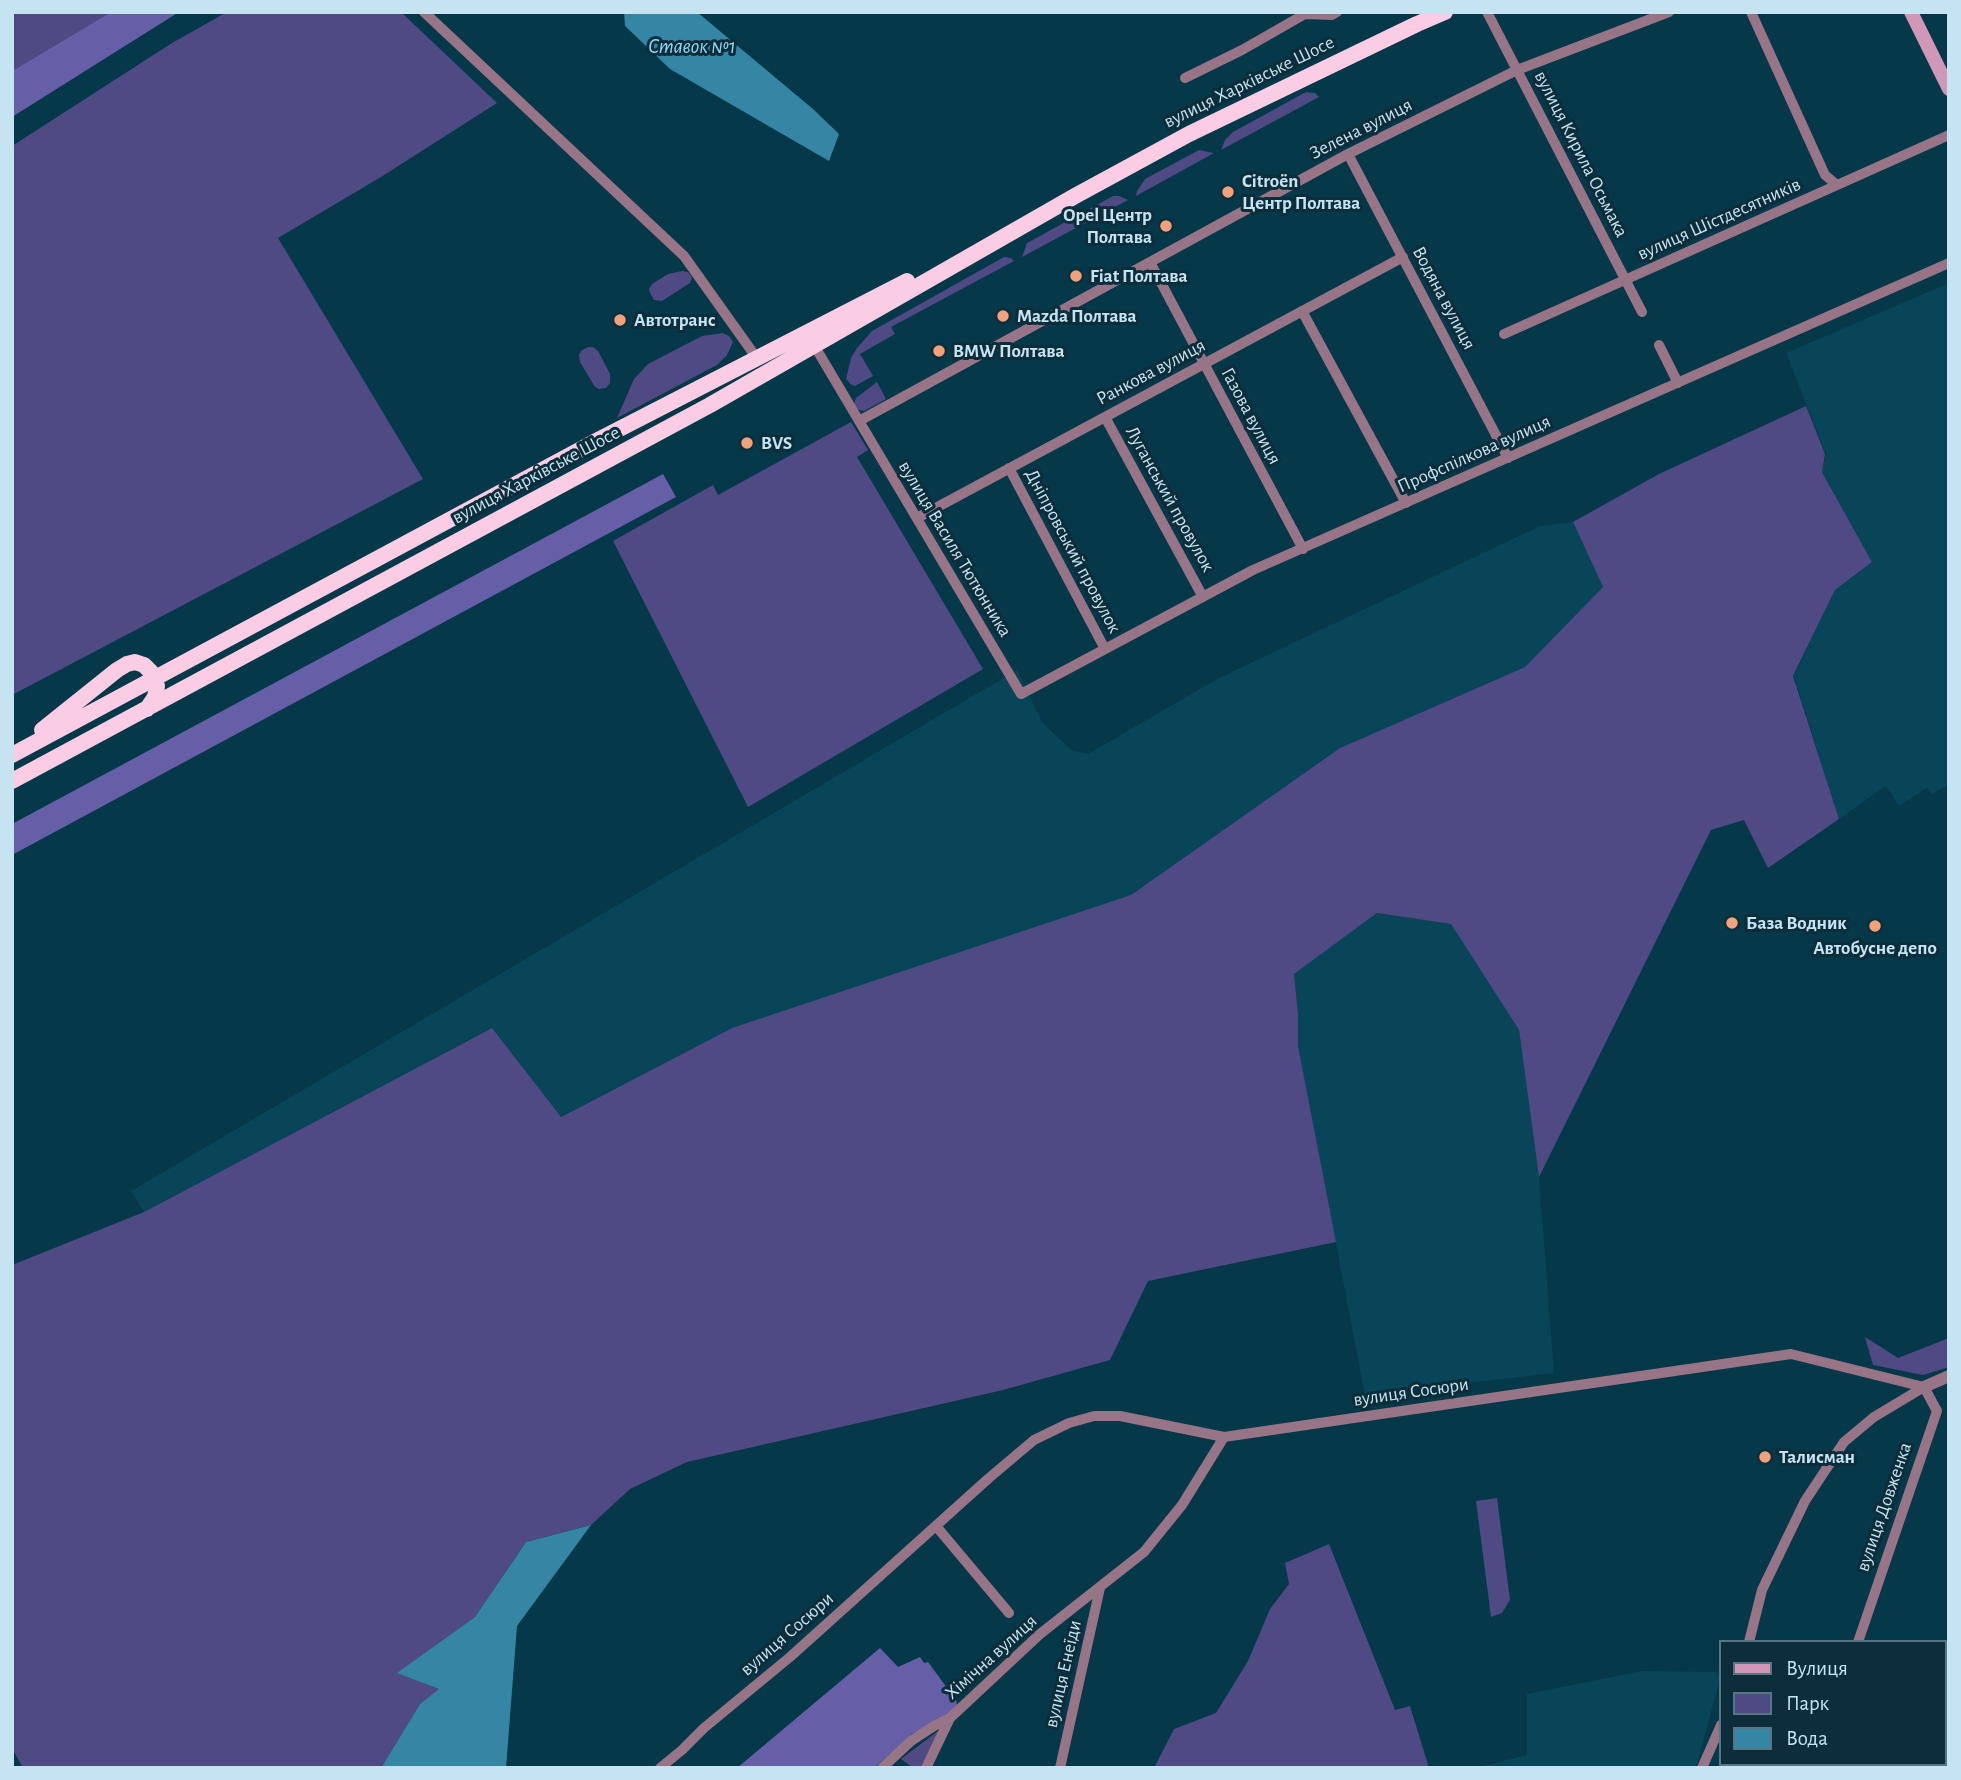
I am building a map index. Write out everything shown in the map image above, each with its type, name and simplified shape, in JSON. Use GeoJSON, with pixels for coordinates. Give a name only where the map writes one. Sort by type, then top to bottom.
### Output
{"type":"FeatureCollection","features":[{"type":"Feature","properties":{"kind":"highway","name":"вулиця Харківське Шосе"},"geometry":{"type":"LineString","coordinates":[[12,781],[675,425],[810,339],[1075,196],[1198,130],[1445,12]]}},
{"type":"Feature","properties":{"kind":"highway","name":"вулиця Харківське Шосе"},"geometry":{"type":"LineString","coordinates":[[12,754],[756,357],[810,339]]}},
{"type":"Feature","properties":{"kind":"highway"},"geometry":{"type":"LineString","coordinates":[[12,754],[127,664],[135,662],[144,665],[155,678],[157,692],[147,709]]}},
{"type":"Feature","properties":{"kind":"main road"},"geometry":{"type":"LineString","coordinates":[[1911,12],[1949,89]]}},
{"type":"Feature","properties":{"kind":"street"},"geometry":{"type":"LineString","coordinates":[[424,12],[684,256],[756,357]]}},
{"type":"Feature","properties":{"kind":"street"},"geometry":{"type":"LineString","coordinates":[[1185,78],[1242,50],[1305,14],[1332,15],[1337,12]]}},
{"type":"Feature","properties":{"kind":"street","name":"вулиця Кирила Осьмака"},"geometry":{"type":"LineString","coordinates":[[1487,12],[1642,312]]}},
{"type":"Feature","properties":{"kind":"street","name":"Зелена вулиця"},"geometry":{"type":"LineString","coordinates":[[859,421],[1348,154],[1517,69],[1669,12]]}},
{"type":"Feature","properties":{"kind":"street"},"geometry":{"type":"LineString","coordinates":[[1751,12],[1825,175],[1837,185]]}},
{"type":"Feature","properties":{"kind":"street","name":"вулиця Шістдесятників"},"geometry":{"type":"LineString","coordinates":[[1504,334],[1949,135]]}},
{"type":"Feature","properties":{"kind":"street","name":"Водяна вулиця"},"geometry":{"type":"LineString","coordinates":[[1348,154],[1508,458]]}},
{"type":"Feature","properties":{"kind":"street","name":"Ранкова вулиця"},"geometry":{"type":"LineString","coordinates":[[917,518],[1403,257]]}},
{"type":"Feature","properties":{"kind":"street","name":"Газова вулиця"},"geometry":{"type":"LineString","coordinates":[[1150,262],[1303,549]]}},
{"type":"Feature","properties":{"kind":"street","name":"Профспілкова вулиця"},"geometry":{"type":"LineString","coordinates":[[1021,694],[1253,570],[1949,263]]}},
{"type":"Feature","properties":{"kind":"street"},"geometry":{"type":"LineString","coordinates":[[1302,311],[1406,503]]}},
{"type":"Feature","properties":{"kind":"street","name":"вулиця Василя Тютюнника"},"geometry":{"type":"LineString","coordinates":[[810,339],[1021,694]]}},
{"type":"Feature","properties":{"kind":"street"},"geometry":{"type":"LineString","coordinates":[[1659,345],[1678,383]]}},
{"type":"Feature","properties":{"kind":"street","name":"Луганський провулок"},"geometry":{"type":"LineString","coordinates":[[1105,417],[1203,597]]}},
{"type":"Feature","properties":{"kind":"street","name":"Дніпровський провулок"},"geometry":{"type":"LineString","coordinates":[[1009,468],[1105,649]]}},
{"type":"Feature","properties":{"kind":"street","name":"вулиця Сосюри"},"geometry":{"type":"LineString","coordinates":[[660,1768],[790,1657],[1034,1440],[1069,1423],[1094,1416],[1120,1416],[1223,1437],[1791,1354],[1924,1387]]}},
{"type":"Feature","properties":{"kind":"street"},"geometry":{"type":"LineString","coordinates":[[1750,1640],[1762,1590],[1805,1501],[1843,1442],[1874,1417],[1924,1387],[1949,1376]]}},
{"type":"Feature","properties":{"kind":"street","name":"вулиця Довженка"},"geometry":{"type":"LineString","coordinates":[[1859,1640],[1937,1411],[1924,1387]]}},
{"type":"Feature","properties":{"kind":"street","name":"Хімічна вулиця"},"geometry":{"type":"LineString","coordinates":[[926,1768],[950,1718],[1040,1634],[1144,1552],[1182,1505],[1223,1437]]}},
{"type":"Feature","properties":{"kind":"street"},"geometry":{"type":"LineString","coordinates":[[936,1526],[1009,1613]]}},
{"type":"Feature","properties":{"kind":"street","name":"вулиця Енеїди"},"geometry":{"type":"LineString","coordinates":[[1060,1768],[1100,1588]]}},
{"type":"Feature","properties":{"kind":"street"},"geometry":{"type":"LineString","coordinates":[[882,1768],[911,1741],[950,1718]]}},
{"type":"Feature","properties":{"kind":"street"},"geometry":{"type":"LineString","coordinates":[[1702,1768],[1720,1727]]}},
{"type":"Feature","properties":{"kind":"shaded area"},"geometry":{"type":"Polygon","coordinates":[[[111,12],[179,12],[12,117],[12,71],[111,12]]]}},
{"type":"Feature","properties":{"kind":"shaded area"},"geometry":{"type":"Polygon","coordinates":[[[1949,283],[1949,784],[1932,795],[1927,788],[1899,806],[1886,786],[1839,819],[1794,676],[1835,590],[1872,562],[1822,471],[1826,454],[1786,353],[1949,283]]]}},
{"type":"Feature","properties":{"kind":"shaded area"},"geometry":{"type":"Polygon","coordinates":[[[663,474],[676,497],[12,855],[12,824],[663,474]]]}},
{"type":"Feature","properties":{"kind":"shaded area"},"geometry":{"type":"Polygon","coordinates":[[[1573,522],[1603,587],[1525,667],[1340,748],[1131,895],[732,1028],[560,1117],[491,1028],[144,1212],[131,1191],[1017,670],[1042,722],[1071,750],[1088,754],[1219,678],[1540,526],[1573,522]]]}},
{"type":"Feature","properties":{"kind":"shaded area"},"geometry":{"type":"Polygon","coordinates":[[[1377,913],[1451,924],[1519,1030],[1539,1177],[1554,1373],[1365,1395],[1298,1046],[1294,974],[1377,913]]]}},
{"type":"Feature","properties":{"kind":"shaded area"},"geometry":{"type":"Polygon","coordinates":[[[880,1648],[898,1667],[920,1657],[924,1663],[928,1662],[957,1705],[945,1717],[912,1734],[874,1768],[737,1768],[880,1648]]]}},
{"type":"Feature","properties":{"kind":"shaded area"},"geometry":{"type":"Polygon","coordinates":[[[1642,1671],[1717,1672],[1720,1678],[1696,1768],[1475,1768],[1527,1755],[1527,1694],[1642,1671]]]}},
{"type":"Feature","properties":{"kind":"green space"},"geometry":{"type":"Polygon","coordinates":[[[12,12],[111,12],[12,71],[12,12]]]}},
{"type":"Feature","properties":{"kind":"green space"},"geometry":{"type":"Polygon","coordinates":[[[227,12],[401,12],[497,103],[381,177],[278,238],[423,479],[12,695],[12,146],[172,43],[227,12]]]}},
{"type":"Feature","properties":{"kind":"green space"},"geometry":{"type":"Polygon","coordinates":[[[1306,92],[1315,93],[1319,97],[1221,150],[1225,140],[1233,132],[1306,92]]]}},
{"type":"Feature","properties":{"kind":"green space"},"geometry":{"type":"Polygon","coordinates":[[[1199,150],[1214,153],[1136,196],[1145,179],[1199,150]]]}},
{"type":"Feature","properties":{"kind":"green space"},"geometry":{"type":"Polygon","coordinates":[[[1113,196],[1128,200],[1022,257],[1027,243],[1113,196]]]}},
{"type":"Feature","properties":{"kind":"green space"},"geometry":{"type":"Polygon","coordinates":[[[1004,257],[1014,261],[891,327],[895,334],[860,354],[873,376],[855,386],[846,379],[851,358],[872,331],[1004,257]]]}},
{"type":"Feature","properties":{"kind":"green space"},"geometry":{"type":"Polygon","coordinates":[[[688,272],[692,277],[690,283],[662,301],[654,300],[649,289],[652,284],[668,274],[688,272]]]}},
{"type":"Feature","properties":{"kind":"green space"},"geometry":{"type":"Polygon","coordinates":[[[723,333],[733,342],[727,355],[717,365],[617,418],[634,379],[648,364],[702,336],[723,333]]]}},
{"type":"Feature","properties":{"kind":"green space"},"geometry":{"type":"Polygon","coordinates":[[[588,347],[598,351],[610,374],[610,383],[606,388],[595,387],[580,362],[581,351],[588,347]]]}},
{"type":"Feature","properties":{"kind":"green space"},"geometry":{"type":"Polygon","coordinates":[[[877,382],[886,399],[864,411],[859,410],[854,404],[856,398],[877,382]]]}},
{"type":"Feature","properties":{"kind":"green space"},"geometry":{"type":"Polygon","coordinates":[[[1806,406],[1825,454],[1822,472],[1872,562],[1835,590],[1793,676],[1839,819],[1768,868],[1744,820],[1711,830],[1539,1177],[1519,1030],[1451,924],[1377,913],[1294,974],[1298,1046],[1336,1242],[1148,1281],[1110,1360],[1003,1390],[687,1462],[630,1489],[591,1525],[526,1542],[475,1617],[398,1673],[440,1689],[420,1704],[381,1768],[23,1768],[12,1748],[12,1265],[144,1212],[492,1028],[561,1117],[732,1028],[1131,895],[1340,748],[1525,667],[1603,587],[1573,522],[1659,474],[1806,406]]]}},
{"type":"Feature","properties":{"kind":"green space"},"geometry":{"type":"Polygon","coordinates":[[[851,422],[868,450],[857,457],[983,669],[748,807],[613,541],[713,485],[718,495],[851,422]]]}},
{"type":"Feature","properties":{"kind":"green space"},"geometry":{"type":"Polygon","coordinates":[[[1865,1337],[1898,1358],[1949,1338],[1949,1367],[1923,1375],[1873,1365],[1865,1337]]]}},
{"type":"Feature","properties":{"kind":"green space"},"geometry":{"type":"Polygon","coordinates":[[[1497,1498],[1510,1600],[1502,1613],[1491,1617],[1476,1501],[1497,1498]]]}},
{"type":"Feature","properties":{"kind":"green space"},"geometry":{"type":"Polygon","coordinates":[[[1329,1544],[1395,1710],[1410,1706],[1429,1768],[1154,1768],[1174,1729],[1216,1713],[1248,1661],[1270,1609],[1289,1584],[1285,1563],[1329,1544]]]}},
{"type":"Feature","properties":{"kind":"green space"},"geometry":{"type":"Polygon","coordinates":[[[942,1728],[920,1768],[913,1768],[901,1759],[942,1728]]]}},
{"type":"Feature","properties":{"kind":"water","name":"Ставок №1"},"geometry":{"type":"Polygon","coordinates":[[[624,12],[697,12],[839,134],[829,161],[670,69],[625,26],[624,12]]]}},
{"type":"Feature","properties":{"kind":"water"},"geometry":{"type":"Polygon","coordinates":[[[591,1525],[517,1626],[506,1768],[381,1768],[420,1704],[439,1689],[397,1673],[475,1617],[526,1542],[591,1525]]]}},
{"type":"Feature","properties":{"kind":"place","name":"Citroën Центр Полтава"},"geometry":{"type":"Point","coordinates":[1228,192]}},
{"type":"Feature","properties":{"kind":"place","name":"Opel Центр Полтава"},"geometry":{"type":"Point","coordinates":[1166,226]}},
{"type":"Feature","properties":{"kind":"place","name":"Fiat Полтава"},"geometry":{"type":"Point","coordinates":[1076,276]}},
{"type":"Feature","properties":{"kind":"place","name":"Mazda Полтава"},"geometry":{"type":"Point","coordinates":[1003,316]}},
{"type":"Feature","properties":{"kind":"place","name":"Автотранс"},"geometry":{"type":"Point","coordinates":[620,320]}},
{"type":"Feature","properties":{"kind":"place","name":"BMW Полтава"},"geometry":{"type":"Point","coordinates":[939,351]}},
{"type":"Feature","properties":{"kind":"place","name":"BVS"},"geometry":{"type":"Point","coordinates":[747,443]}},
{"type":"Feature","properties":{"kind":"place","name":"База Водник"},"geometry":{"type":"Point","coordinates":[1732,923]}},
{"type":"Feature","properties":{"kind":"place","name":"Автобусне депо"},"geometry":{"type":"Point","coordinates":[1875,926]}},
{"type":"Feature","properties":{"kind":"place","name":"Талисман"},"geometry":{"type":"Point","coordinates":[1765,1457]}}]}
